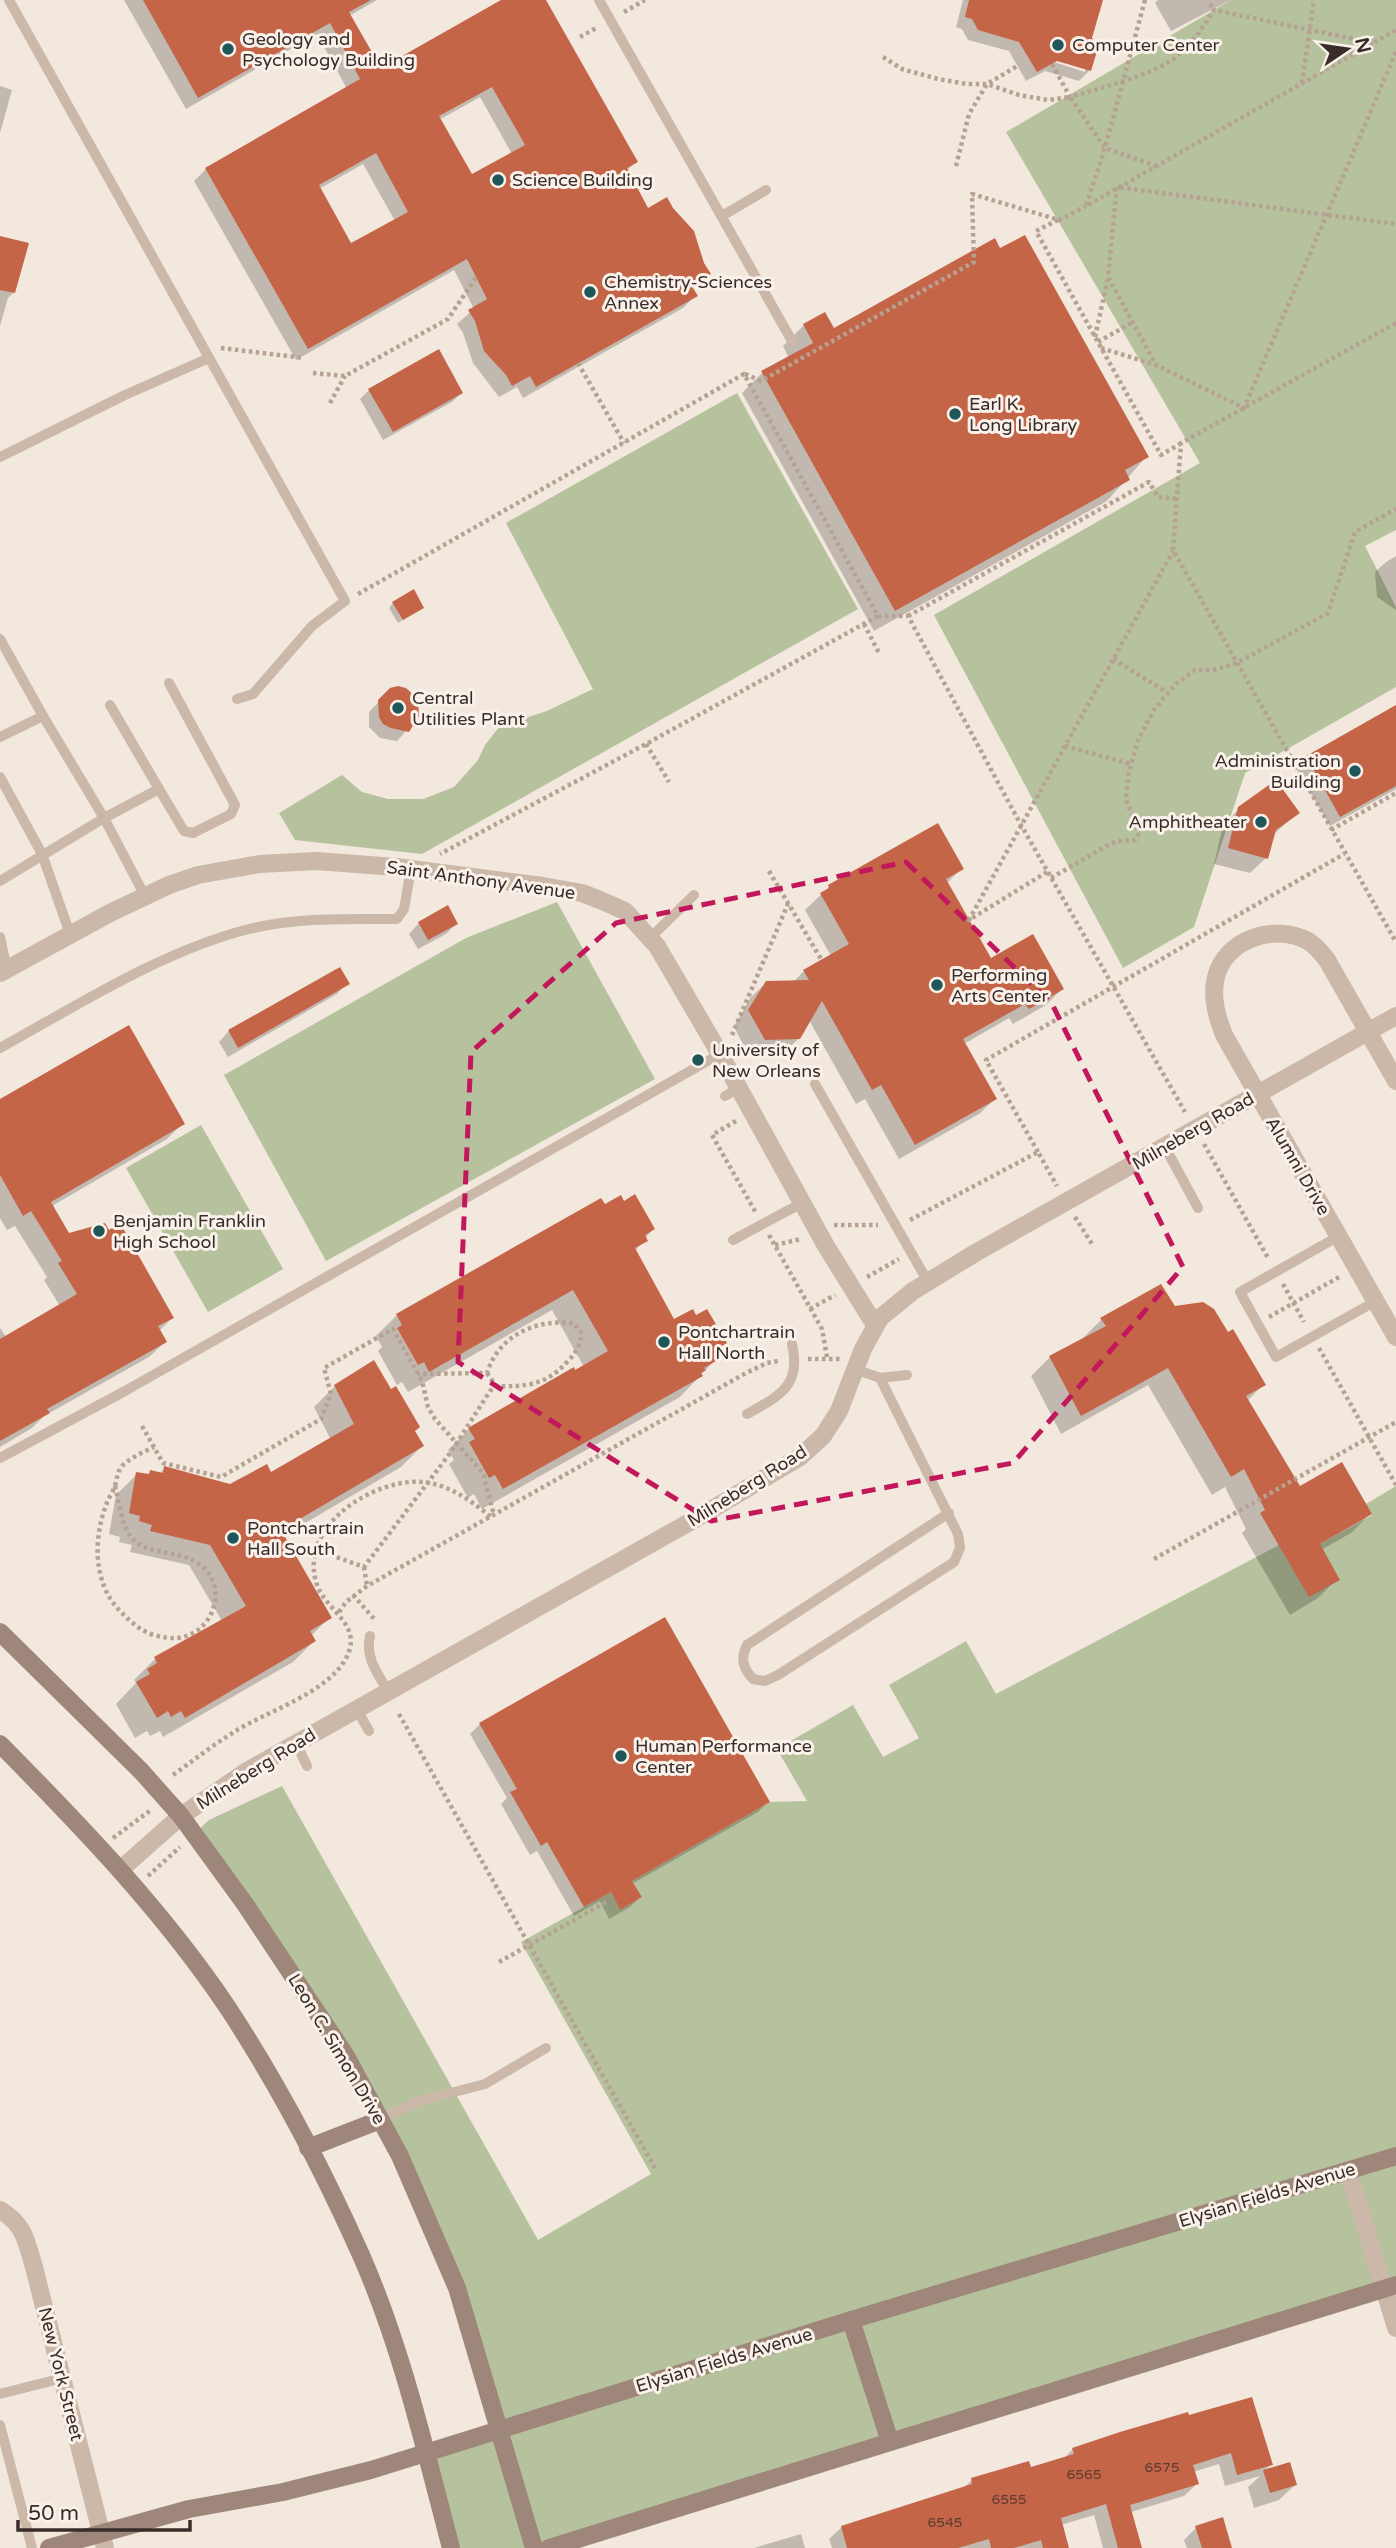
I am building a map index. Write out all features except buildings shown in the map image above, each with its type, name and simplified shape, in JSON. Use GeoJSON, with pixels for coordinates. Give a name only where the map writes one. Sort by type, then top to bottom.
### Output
{"type":"FeatureCollection","features":[{"type":"Feature","properties":{"kind":"main road","name":"Leon C. Simon Drive"},"geometry":{"type":"LineString","coordinates":[[0,1632],[181,1816],[309,1998],[346,2056],[429,2219],[457,2288],[534,2548]]}},
{"type":"Feature","properties":{"kind":"main road"},"geometry":{"type":"LineString","coordinates":[[0,1744],[120,1870],[181,1945],[227,2007],[272,2080],[361,2256],[393,2338],[451,2548]]}},
{"type":"Feature","properties":{"kind":"main road"},"geometry":{"type":"LineString","coordinates":[[308,2148],[380,2120]]}},
{"type":"Feature","properties":{"kind":"main road","name":"Elysian Fields Avenue"},"geometry":{"type":"LineString","coordinates":[[48,2548],[102,2540],[189,2509],[329,2481],[1396,2156]]}},
{"type":"Feature","properties":{"kind":"main road"},"geometry":{"type":"LineString","coordinates":[[549,2548],[1390,2286]]}},
{"type":"Feature","properties":{"kind":"main road"},"geometry":{"type":"LineString","coordinates":[[851,2320],[890,2442]]}},
{"type":"Feature","properties":{"kind":"street","name":"Saint Anthony Avenue"},"geometry":{"type":"LineString","coordinates":[[4,971],[145,896],[198,875],[260,864],[316,861],[411,869],[582,893],[625,911],[650,938],[720,1054],[732,1092],[875,1325]]}},
{"type":"Feature","properties":{"kind":"street","name":"Alumni Drive"},"geometry":{"type":"LineString","coordinates":[[1396,1081],[1318,948],[1296,936],[1270,934],[1242,942],[1230,950],[1216,975],[1215,1002],[1224,1035],[1396,1337]]}},
{"type":"Feature","properties":{"kind":"street","name":"Milneberg Road"},"geometry":{"type":"LineString","coordinates":[[120,1870],[181,1816],[247,1771],[633,1555],[800,1457],[832,1424],[839,1412],[875,1325],[895,1305],[928,1282],[1396,1016]]}},
{"type":"Feature","properties":{"kind":"street"},"geometry":{"type":"LineString","coordinates":[[1348,2170],[1390,2286],[1396,2328]]}},
{"type":"Feature","properties":{"kind":"street","name":"New York Street"},"geometry":{"type":"LineString","coordinates":[[0,2210],[15,2219],[23,2232],[34,2267],[102,2540]]}},
{"type":"Feature","properties":{"kind":"lane"},"geometry":{"type":"LineString","coordinates":[[9,0],[345,601],[312,626],[253,694],[237,699]]}},
{"type":"Feature","properties":{"kind":"lane"},"geometry":{"type":"LineString","coordinates":[[599,0],[792,341]]}},
{"type":"Feature","properties":{"kind":"lane"},"geometry":{"type":"LineString","coordinates":[[722,216],[766,190]]}},
{"type":"Feature","properties":{"kind":"lane"},"geometry":{"type":"LineString","coordinates":[[0,457],[125,395],[209,358]]}},
{"type":"Feature","properties":{"kind":"lane"},"geometry":{"type":"LineString","coordinates":[[0,639],[104,818],[145,896]]}},
{"type":"Feature","properties":{"kind":"lane"},"geometry":{"type":"LineString","coordinates":[[110,705],[184,831],[194,834],[231,814],[234,805],[169,682]]}},
{"type":"Feature","properties":{"kind":"lane"},"geometry":{"type":"LineString","coordinates":[[0,737],[43,716]]}},
{"type":"Feature","properties":{"kind":"lane"},"geometry":{"type":"LineString","coordinates":[[0,777],[42,854],[70,934]]}},
{"type":"Feature","properties":{"kind":"lane"},"geometry":{"type":"LineString","coordinates":[[0,881],[104,818],[159,789]]}},
{"type":"Feature","properties":{"kind":"lane"},"geometry":{"type":"LineString","coordinates":[[0,1048],[108,988],[187,950],[221,937],[280,923],[323,919],[397,919],[404,909],[411,869]]}},
{"type":"Feature","properties":{"kind":"lane"},"geometry":{"type":"LineString","coordinates":[[650,938],[694,895]]}},
{"type":"Feature","properties":{"kind":"lane"},"geometry":{"type":"LineString","coordinates":[[0,937],[4,971]]}},
{"type":"Feature","properties":{"kind":"lane"},"geometry":{"type":"LineString","coordinates":[[0,1458],[125,1391],[720,1054]]}},
{"type":"Feature","properties":{"kind":"lane"},"geometry":{"type":"LineString","coordinates":[[815,1084],[928,1282]]}},
{"type":"Feature","properties":{"kind":"lane"},"geometry":{"type":"LineString","coordinates":[[1165,1147],[1198,1208]]}},
{"type":"Feature","properties":{"kind":"lane"},"geometry":{"type":"LineString","coordinates":[[733,1240],[802,1203]]}},
{"type":"Feature","properties":{"kind":"lane"},"geometry":{"type":"LineString","coordinates":[[1339,1236],[1240,1292],[1257,1324],[1276,1357],[1376,1301]]}},
{"type":"Feature","properties":{"kind":"lane"},"geometry":{"type":"LineString","coordinates":[[747,1414],[788,1387],[795,1370],[792,1344]]}},
{"type":"Feature","properties":{"kind":"lane"},"geometry":{"type":"LineString","coordinates":[[857,1365],[880,1378],[948,1513],[958,1534],[960,1548],[954,1562],[778,1675],[765,1681],[753,1679],[745,1670],[741,1655],[747,1644],[948,1513]]}},
{"type":"Feature","properties":{"kind":"lane"},"geometry":{"type":"LineString","coordinates":[[880,1378],[907,1375]]}},
{"type":"Feature","properties":{"kind":"lane"},"geometry":{"type":"LineString","coordinates":[[370,1636],[367,1647],[372,1666],[388,1690]]}},
{"type":"Feature","properties":{"kind":"lane"},"geometry":{"type":"LineString","coordinates":[[356,1708],[369,1731]]}},
{"type":"Feature","properties":{"kind":"lane"},"geometry":{"type":"LineString","coordinates":[[296,1743],[307,1766]]}},
{"type":"Feature","properties":{"kind":"lane"},"geometry":{"type":"LineString","coordinates":[[380,2120],[416,2102],[485,2084],[546,2048]]}},
{"type":"Feature","properties":{"kind":"lane"},"geometry":{"type":"LineString","coordinates":[[0,2395],[63,2378]]}},
{"type":"Feature","properties":{"kind":"lane"},"geometry":{"type":"LineString","coordinates":[[0,2425],[32,2548]]}},
{"type":"Feature","properties":{"kind":"path"},"geometry":{"type":"LineString","coordinates":[[1086,206],[1105,148],[1145,0]]}},
{"type":"Feature","properties":{"kind":"path"},"geometry":{"type":"LineString","coordinates":[[1301,84],[1314,0]]}},
{"type":"Feature","properties":{"kind":"path"},"geometry":{"type":"LineString","coordinates":[[1210,4],[1214,10],[1374,43]]}},
{"type":"Feature","properties":{"kind":"path"},"geometry":{"type":"LineString","coordinates":[[883,57],[902,69],[938,79],[987,84],[1020,95],[1048,100],[1070,97],[1123,82],[1172,60],[1196,37],[1214,10]]}},
{"type":"Feature","properties":{"kind":"path"},"geometry":{"type":"LineString","coordinates":[[1396,30],[1086,206],[1036,231],[1161,455],[1396,323]]}},
{"type":"Feature","properties":{"kind":"path"},"geometry":{"type":"LineString","coordinates":[[1244,408],[1396,52]]}},
{"type":"Feature","properties":{"kind":"path"},"geometry":{"type":"LineString","coordinates":[[1052,64],[1070,97],[1105,148],[1156,166]]}},
{"type":"Feature","properties":{"kind":"path"},"geometry":{"type":"LineString","coordinates":[[956,166],[969,114],[987,84],[1019,65]]}},
{"type":"Feature","properties":{"kind":"path"},"geometry":{"type":"LineString","coordinates":[[1117,187],[1396,224]]}},
{"type":"Feature","properties":{"kind":"path"},"geometry":{"type":"LineString","coordinates":[[1096,339],[1108,277],[1117,187]]}},
{"type":"Feature","properties":{"kind":"path"},"geometry":{"type":"LineString","coordinates":[[744,374],[761,381],[974,262],[972,194],[1059,220]]}},
{"type":"Feature","properties":{"kind":"path"},"geometry":{"type":"LineString","coordinates":[[330,403],[345,376],[447,319],[477,276]]}},
{"type":"Feature","properties":{"kind":"path"},"geometry":{"type":"LineString","coordinates":[[1108,277],[1156,365]]}},
{"type":"Feature","properties":{"kind":"path"},"geometry":{"type":"LineString","coordinates":[[1096,339],[1133,322]]}},
{"type":"Feature","properties":{"kind":"path"},"geometry":{"type":"LineString","coordinates":[[202,346],[304,358]]}},
{"type":"Feature","properties":{"kind":"path"},"geometry":{"type":"LineString","coordinates":[[1101,348],[1156,365],[1244,408]]}},
{"type":"Feature","properties":{"kind":"path"},"geometry":{"type":"LineString","coordinates":[[578,363],[624,443]]}},
{"type":"Feature","properties":{"kind":"path"},"geometry":{"type":"LineString","coordinates":[[313,373],[345,376]]}},
{"type":"Feature","properties":{"kind":"path"},"geometry":{"type":"LineString","coordinates":[[345,601],[744,374]]}},
{"type":"Feature","properties":{"kind":"path"},"geometry":{"type":"LineString","coordinates":[[744,374],[878,616]]}},
{"type":"Feature","properties":{"kind":"path"},"geometry":{"type":"LineString","coordinates":[[1047,872],[969,920],[1173,550],[1181,443]]}},
{"type":"Feature","properties":{"kind":"path"},"geometry":{"type":"LineString","coordinates":[[411,869],[878,616],[908,617],[1149,482],[1158,497],[1177,499]]}},
{"type":"Feature","properties":{"kind":"path"},"geometry":{"type":"LineString","coordinates":[[1051,878],[1110,844],[1135,840],[1138,835],[1137,826],[1126,800],[1131,764],[1138,740],[1154,709],[1177,683],[1195,670],[1213,670],[1237,663],[1328,613],[1355,532],[1396,509]]}},
{"type":"Feature","properties":{"kind":"path"},"geometry":{"type":"LineString","coordinates":[[1173,550],[1396,942]]}},
{"type":"Feature","properties":{"kind":"path"},"geometry":{"type":"LineString","coordinates":[[908,617],[1047,872],[1396,1485]]}},
{"type":"Feature","properties":{"kind":"path"},"geometry":{"type":"LineString","coordinates":[[864,624],[880,655]]}},
{"type":"Feature","properties":{"kind":"path"},"geometry":{"type":"LineString","coordinates":[[1113,659],[1168,693]]}},
{"type":"Feature","properties":{"kind":"path"},"geometry":{"type":"LineString","coordinates":[[646,744],[669,782]]}},
{"type":"Feature","properties":{"kind":"path"},"geometry":{"type":"LineString","coordinates":[[1065,746],[1131,764]]}},
{"type":"Feature","properties":{"kind":"path"},"geometry":{"type":"LineString","coordinates":[[1331,830],[1396,793]]}},
{"type":"Feature","properties":{"kind":"path"},"geometry":{"type":"LineString","coordinates":[[1092,1244],[986,1060],[1344,853]]}},
{"type":"Feature","properties":{"kind":"path"},"geometry":{"type":"LineString","coordinates":[[769,871],[821,959]]}},
{"type":"Feature","properties":{"kind":"path"},"geometry":{"type":"LineString","coordinates":[[902,1225],[1038,1152]]}},
{"type":"Feature","properties":{"kind":"path"},"geometry":{"type":"LineString","coordinates":[[1257,1324],[1357,1267]]}},
{"type":"Feature","properties":{"kind":"path"},"geometry":{"type":"LineString","coordinates":[[367,1586],[364,1567],[490,1391],[496,1386],[525,1386],[549,1379],[577,1350],[581,1341],[578,1328],[573,1323],[564,1322],[527,1328],[495,1355],[487,1373]]}},
{"type":"Feature","properties":{"kind":"path"},"geometry":{"type":"LineString","coordinates":[[142,1426],[163,1463],[221,1477],[321,1419],[331,1394],[324,1368],[393,1329],[422,1381],[428,1407],[443,1430],[483,1473],[492,1516]]}},
{"type":"Feature","properties":{"kind":"path"},"geometry":{"type":"LineString","coordinates":[[339,1612],[353,1595],[367,1586],[746,1373],[767,1363],[827,1357],[857,1365]]}},
{"type":"Feature","properties":{"kind":"path"},"geometry":{"type":"LineString","coordinates":[[418,1374],[487,1373]]}},
{"type":"Feature","properties":{"kind":"path"},"geometry":{"type":"LineString","coordinates":[[487,1373],[496,1386]]}},
{"type":"Feature","properties":{"kind":"path"},"geometry":{"type":"LineString","coordinates":[[1154,1559],[1396,1422]]}},
{"type":"Feature","properties":{"kind":"path"},"geometry":{"type":"LineString","coordinates":[[115,1486],[123,1519],[131,1536],[147,1548],[184,1555],[197,1561],[209,1574],[214,1584],[215,1598],[211,1613],[202,1627],[190,1634],[170,1639],[143,1630],[113,1604],[103,1588],[97,1552],[104,1511],[121,1467],[154,1447]]}},
{"type":"Feature","properties":{"kind":"path"},"geometry":{"type":"LineString","coordinates":[[173,1774],[236,1731],[309,1692],[333,1675],[346,1659],[351,1644],[347,1624],[339,1612],[327,1602],[316,1582],[315,1562],[317,1550],[331,1522],[347,1506],[379,1489],[412,1481],[427,1482],[463,1496],[492,1516]]}},
{"type":"Feature","properties":{"kind":"path"},"geometry":{"type":"LineString","coordinates":[[317,1550],[364,1567]]}},
{"type":"Feature","properties":{"kind":"path"},"geometry":{"type":"LineString","coordinates":[[353,1595],[377,1622]]}},
{"type":"Feature","properties":{"kind":"path"},"geometry":{"type":"LineString","coordinates":[[399,1714],[655,2168]]}},
{"type":"Feature","properties":{"kind":"path"},"geometry":{"type":"LineString","coordinates":[[100,1848],[166,1800]]}},
{"type":"Feature","properties":{"kind":"path"},"geometry":{"type":"LineString","coordinates":[[134,1888],[194,1834]]}},
{"type":"Feature","properties":{"kind":"path"},"geometry":{"type":"LineString","coordinates":[[499,1962],[608,1901]]}},
{"type":"Feature","properties":{"kind":"highlighted area"},"geometry":{"type":"Polygon","coordinates":[[[906,862],[1052,1004],[1183,1267],[1013,1463],[711,1521],[458,1362],[471,1052],[616,923],[906,862]]]}},
{"type":"Feature","properties":{"kind":"green space"},"geometry":{"type":"Polygon","coordinates":[[[1231,0],[1396,0],[1396,530],[1365,546],[1396,607],[1396,687],[1245,773],[1194,927],[1123,968],[934,615],[1200,463],[1006,132],[1231,0]]]}},
{"type":"Feature","properties":{"kind":"green space"},"geometry":{"type":"Polygon","coordinates":[[[737,393],[858,609],[422,854],[295,840],[279,813],[342,775],[362,792],[388,799],[423,799],[454,787],[478,760],[485,745],[500,726],[547,711],[593,689],[506,523],[737,393]]]}},
{"type":"Feature","properties":{"kind":"green space"},"geometry":{"type":"Polygon","coordinates":[[[557,902],[655,1079],[326,1261],[224,1075],[466,938],[557,902]]]}},
{"type":"Feature","properties":{"kind":"green space"},"geometry":{"type":"Polygon","coordinates":[[[201,1125],[283,1269],[208,1312],[126,1168],[201,1125]]]}},
{"type":"Feature","properties":{"kind":"green space"},"geometry":{"type":"Polygon","coordinates":[[[1396,1486],[1396,2285],[549,2548],[451,2548],[426,2453],[499,2431],[457,2288],[400,2156],[194,1834],[209,1820],[282,1786],[538,2240],[651,2174],[521,1942],[611,1892],[620,1910],[642,1897],[632,1881],[770,1802],[807,1801],[777,1749],[853,1705],[883,1757],[919,1738],[889,1685],[966,1641],[996,1694],[1279,1545],[1320,1544],[1372,1515],[1366,1504],[1396,1486]]]}},
{"type":"Feature","properties":{"kind":"place","name":"Computer Center"},"geometry":{"type":"Point","coordinates":[1058,45]}},
{"type":"Feature","properties":{"kind":"place","name":"Geology and Psychology Building"},"geometry":{"type":"Point","coordinates":[228,49]}},
{"type":"Feature","properties":{"kind":"place","name":"Science Building"},"geometry":{"type":"Point","coordinates":[498,180]}},
{"type":"Feature","properties":{"kind":"place","name":"Chemistry-Sciences Annex"},"geometry":{"type":"Point","coordinates":[590,292]}},
{"type":"Feature","properties":{"kind":"place","name":"Earl K. Long Library"},"geometry":{"type":"Point","coordinates":[955,414]}},
{"type":"Feature","properties":{"kind":"place","name":"Central Utilities Plant"},"geometry":{"type":"Point","coordinates":[398,708]}},
{"type":"Feature","properties":{"kind":"place","name":"Administration Building"},"geometry":{"type":"Point","coordinates":[1355,771]}},
{"type":"Feature","properties":{"kind":"place","name":"Amphitheater"},"geometry":{"type":"Point","coordinates":[1261,822]}},
{"type":"Feature","properties":{"kind":"place","name":"Performing Arts Center"},"geometry":{"type":"Point","coordinates":[937,985]}},
{"type":"Feature","properties":{"kind":"place","name":"University of New Orleans"},"geometry":{"type":"Point","coordinates":[698,1060]}},
{"type":"Feature","properties":{"kind":"place","name":"Benjamin Franklin High School"},"geometry":{"type":"Point","coordinates":[99,1231]}},
{"type":"Feature","properties":{"kind":"place","name":"Pontchartrain Hall North"},"geometry":{"type":"Point","coordinates":[664,1342]}},
{"type":"Feature","properties":{"kind":"place","name":"Pontchartrain Hall South"},"geometry":{"type":"Point","coordinates":[233,1538]}},
{"type":"Feature","properties":{"kind":"place","name":"Human Performance Center"},"geometry":{"type":"Point","coordinates":[621,1756]}}]}
